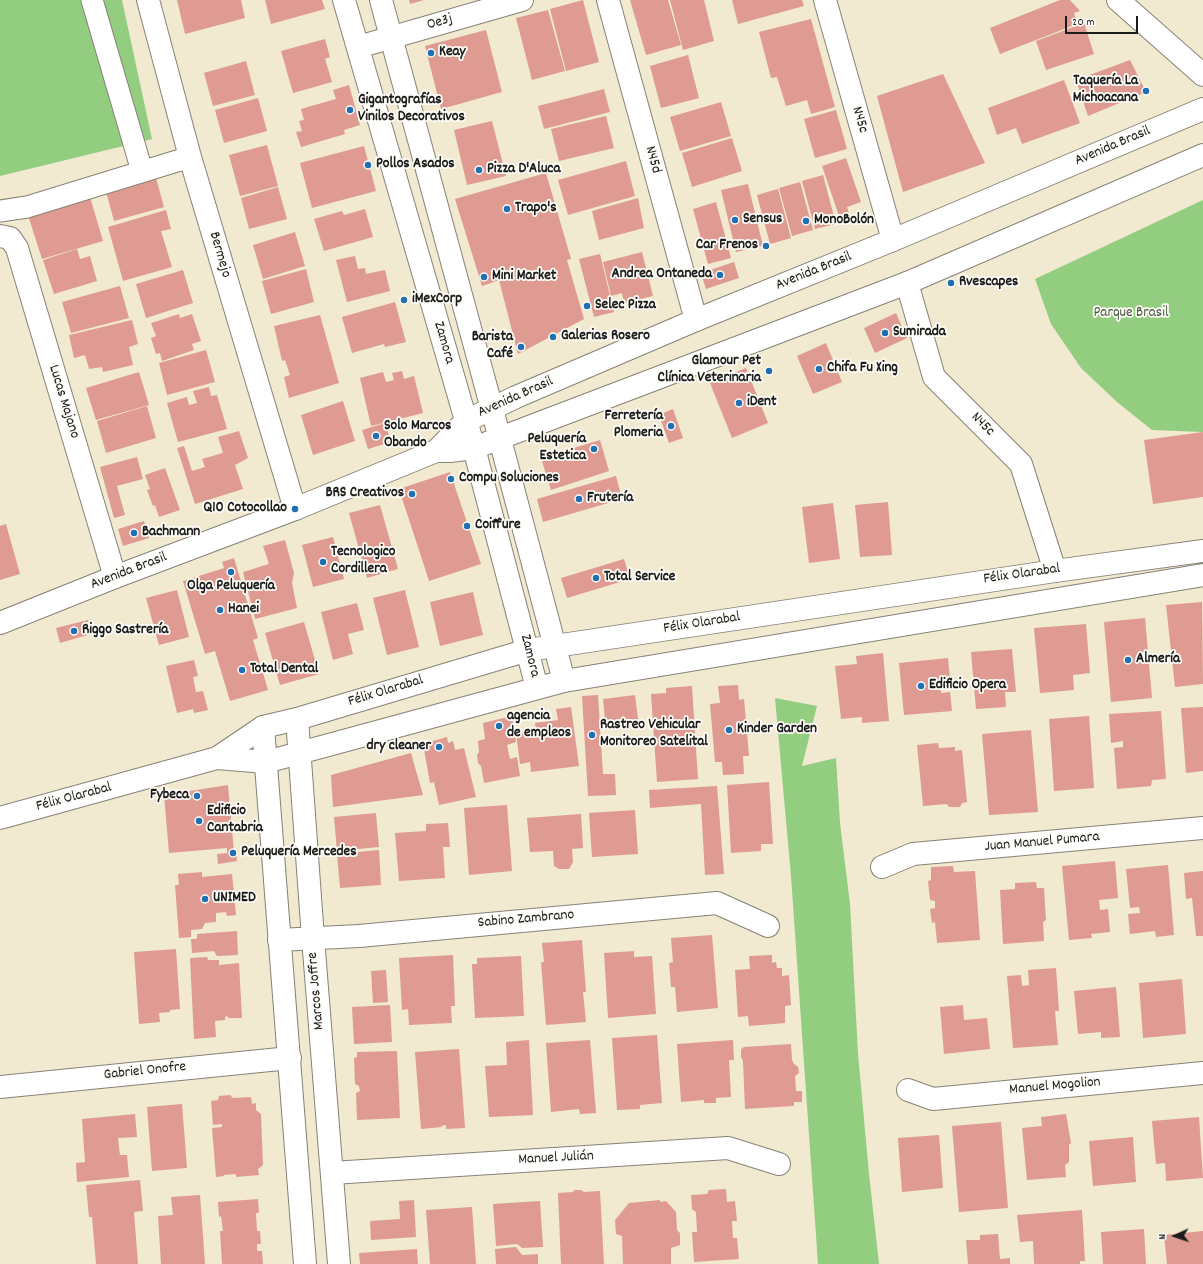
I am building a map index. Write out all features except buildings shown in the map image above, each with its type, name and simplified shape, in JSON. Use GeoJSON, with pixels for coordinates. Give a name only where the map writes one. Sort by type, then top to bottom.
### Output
{"type":"FeatureCollection","features":[{"type":"Feature","properties":{"kind":"street"},"geometry":{"type":"LineString","coordinates":[[92,0],[142,171]]}},
{"type":"Feature","properties":{"kind":"street","name":"Bermejo"},"geometry":{"type":"LineString","coordinates":[[148,0],[190,157],[294,509]]}},
{"type":"Feature","properties":{"kind":"street","name":"Zamora"},"geometry":{"type":"LineString","coordinates":[[344,0],[474,448],[537,688]]}},
{"type":"Feature","properties":{"kind":"street","name":"Zamora"},"geometry":{"type":"LineString","coordinates":[[381,0],[564,681]]}},
{"type":"Feature","properties":{"kind":"street","name":"Oe3j"},"geometry":{"type":"LineString","coordinates":[[358,47],[522,0]]}},
{"type":"Feature","properties":{"kind":"street","name":"N45d"},"geometry":{"type":"LineString","coordinates":[[608,0],[696,320]]}},
{"type":"Feature","properties":{"kind":"street","name":"N45c"},"geometry":{"type":"LineString","coordinates":[[825,0],[893,240]]}},
{"type":"Feature","properties":{"kind":"street"},"geometry":{"type":"LineString","coordinates":[[1118,0],[1203,75]]}},
{"type":"Feature","properties":{"kind":"street","name":"Avenida Brasil"},"geometry":{"type":"LineString","coordinates":[[436,451],[466,421],[516,397],[696,320],[893,240],[1203,109]]}},
{"type":"Feature","properties":{"kind":"street","name":"Avenida Brasil"},"geometry":{"type":"LineString","coordinates":[[0,623],[115,577],[294,509],[436,451],[474,448],[907,283],[1203,155]]}},
{"type":"Feature","properties":{"kind":"street"},"geometry":{"type":"LineString","coordinates":[[0,211],[27,207],[190,157]]}},
{"type":"Feature","properties":{"kind":"street","name":"Lucas Majano"},"geometry":{"type":"LineString","coordinates":[[0,236],[10,238],[17,248],[115,577]]}},
{"type":"Feature","properties":{"kind":"street","name":"N45c"},"geometry":{"type":"LineString","coordinates":[[907,283],[934,377],[1021,464],[1054,570]]}},
{"type":"Feature","properties":{"kind":"street","name":"Félix Olarabal"},"geometry":{"type":"LineString","coordinates":[[0,818],[217,758],[263,727],[297,719],[528,650],[1054,570],[1203,550]]}},
{"type":"Feature","properties":{"kind":"street","name":"Félix Olarabal"},"geometry":{"type":"LineString","coordinates":[[217,758],[266,762],[564,681],[1203,575]]}},
{"type":"Feature","properties":{"kind":"street","name":"Marcos Joffre"},"geometry":{"type":"LineString","coordinates":[[297,719],[312,938],[339,1264]]}},
{"type":"Feature","properties":{"kind":"street"},"geometry":{"type":"LineString","coordinates":[[263,727],[305,1264]]}},
{"type":"Feature","properties":{"kind":"street","name":"Juan Manuel Pumara"},"geometry":{"type":"LineString","coordinates":[[882,867],[913,854],[1203,828]]}},
{"type":"Feature","properties":{"kind":"street","name":"Sabino Zambrano"},"geometry":{"type":"LineString","coordinates":[[279,940],[359,936],[717,903],[768,926]]}},
{"type":"Feature","properties":{"kind":"street","name":"Gabriel Onofre"},"geometry":{"type":"LineString","coordinates":[[0,1087],[290,1058]]}},
{"type":"Feature","properties":{"kind":"street","name":"Manuel Mogolion"},"geometry":{"type":"LineString","coordinates":[[908,1090],[933,1098],[1203,1073]]}},
{"type":"Feature","properties":{"kind":"street","name":"Manuel Julián"},"geometry":{"type":"LineString","coordinates":[[332,1173],[728,1148],[778,1164]]}},
{"type":"Feature","properties":{"kind":"green space"},"geometry":{"type":"Polygon","coordinates":[[[0,0],[122,0],[152,139],[0,176],[0,0]]]}},
{"type":"Feature","properties":{"kind":"green space","name":"Parque Brasil"},"geometry":{"type":"Polygon","coordinates":[[[1203,200],[1203,432],[1152,430],[1117,402],[1081,368],[1051,324],[1035,279],[1203,200]]]}},
{"type":"Feature","properties":{"kind":"green space"},"geometry":{"type":"Polygon","coordinates":[[[775,698],[817,706],[802,766],[836,758],[840,823],[850,904],[858,1054],[879,1264],[818,1264],[791,876],[775,698]]]}},
{"type":"Feature","properties":{"kind":"place","name":"Keay"},"geometry":{"type":"Point","coordinates":[431,53]}},
{"type":"Feature","properties":{"kind":"place","name":"Taquería La Michoacana"},"geometry":{"type":"Point","coordinates":[1146,91]}},
{"type":"Feature","properties":{"kind":"place","name":"Gigantografías Vinilos Decorativos"},"geometry":{"type":"Point","coordinates":[350,110]}},
{"type":"Feature","properties":{"kind":"place","name":"Pollos Asados"},"geometry":{"type":"Point","coordinates":[368,165]}},
{"type":"Feature","properties":{"kind":"place","name":"Pizza D'Aluca"},"geometry":{"type":"Point","coordinates":[479,170]}},
{"type":"Feature","properties":{"kind":"place","name":"Trapo's"},"geometry":{"type":"Point","coordinates":[507,209]}},
{"type":"Feature","properties":{"kind":"place","name":"Sensus"},"geometry":{"type":"Point","coordinates":[735,220]}},
{"type":"Feature","properties":{"kind":"place","name":"MonoBolón"},"geometry":{"type":"Point","coordinates":[806,221]}},
{"type":"Feature","properties":{"kind":"place","name":"Car Frenos"},"geometry":{"type":"Point","coordinates":[766,246]}},
{"type":"Feature","properties":{"kind":"place","name":"Andrea Ontaneda"},"geometry":{"type":"Point","coordinates":[720,275]}},
{"type":"Feature","properties":{"kind":"place","name":"Mini Market"},"geometry":{"type":"Point","coordinates":[484,277]}},
{"type":"Feature","properties":{"kind":"place","name":"Rvescapes"},"geometry":{"type":"Point","coordinates":[951,283]}},
{"type":"Feature","properties":{"kind":"place","name":"iMexCorp"},"geometry":{"type":"Point","coordinates":[404,300]}},
{"type":"Feature","properties":{"kind":"place","name":"Selec Pizza"},"geometry":{"type":"Point","coordinates":[587,306]}},
{"type":"Feature","properties":{"kind":"place","name":"Sumirada"},"geometry":{"type":"Point","coordinates":[885,333]}},
{"type":"Feature","properties":{"kind":"place","name":"Galerias Rosero"},"geometry":{"type":"Point","coordinates":[553,337]}},
{"type":"Feature","properties":{"kind":"place","name":"Barista Café"},"geometry":{"type":"Point","coordinates":[521,347]}},
{"type":"Feature","properties":{"kind":"place","name":"Chifa Fu Xing"},"geometry":{"type":"Point","coordinates":[819,369]}},
{"type":"Feature","properties":{"kind":"place","name":"Glamour Pet Clínica Veterinaria"},"geometry":{"type":"Point","coordinates":[769,371]}},
{"type":"Feature","properties":{"kind":"place","name":"iDent"},"geometry":{"type":"Point","coordinates":[739,403]}},
{"type":"Feature","properties":{"kind":"place","name":"Ferretería Plomeria"},"geometry":{"type":"Point","coordinates":[671,426]}},
{"type":"Feature","properties":{"kind":"place","name":"Solo Marcos Obando"},"geometry":{"type":"Point","coordinates":[376,436]}},
{"type":"Feature","properties":{"kind":"place","name":"Peluquería Estetica"},"geometry":{"type":"Point","coordinates":[594,449]}},
{"type":"Feature","properties":{"kind":"place","name":"Compu Soluciones"},"geometry":{"type":"Point","coordinates":[451,479]}},
{"type":"Feature","properties":{"kind":"place","name":"BRS Creativos"},"geometry":{"type":"Point","coordinates":[412,494]}},
{"type":"Feature","properties":{"kind":"place","name":"Frutería"},"geometry":{"type":"Point","coordinates":[579,499]}},
{"type":"Feature","properties":{"kind":"place","name":"Q10 Cotocollao"},"geometry":{"type":"Point","coordinates":[295,509]}},
{"type":"Feature","properties":{"kind":"place","name":"Coiffure"},"geometry":{"type":"Point","coordinates":[467,526]}},
{"type":"Feature","properties":{"kind":"place","name":"Bachmann"},"geometry":{"type":"Point","coordinates":[134,533]}},
{"type":"Feature","properties":{"kind":"place","name":"Tecnologico Cordillera"},"geometry":{"type":"Point","coordinates":[323,562]}},
{"type":"Feature","properties":{"kind":"place","name":"Olga Peluquería"},"geometry":{"type":"Point","coordinates":[231,572]}},
{"type":"Feature","properties":{"kind":"place","name":"Total Service"},"geometry":{"type":"Point","coordinates":[596,578]}},
{"type":"Feature","properties":{"kind":"place","name":"Hanei"},"geometry":{"type":"Point","coordinates":[220,610]}},
{"type":"Feature","properties":{"kind":"place","name":"Riggo Sastrería"},"geometry":{"type":"Point","coordinates":[74,631]}},
{"type":"Feature","properties":{"kind":"place","name":"Almería"},"geometry":{"type":"Point","coordinates":[1128,660]}},
{"type":"Feature","properties":{"kind":"place","name":"Total Dental"},"geometry":{"type":"Point","coordinates":[242,670]}},
{"type":"Feature","properties":{"kind":"place","name":"Edificio Opera"},"geometry":{"type":"Point","coordinates":[921,686]}},
{"type":"Feature","properties":{"kind":"place","name":"agencia de empleos"},"geometry":{"type":"Point","coordinates":[499,726]}},
{"type":"Feature","properties":{"kind":"place","name":"Kinder Garden"},"geometry":{"type":"Point","coordinates":[729,730]}},
{"type":"Feature","properties":{"kind":"place","name":"Rastreo Vehicular Monitoreo Satelital"},"geometry":{"type":"Point","coordinates":[592,735]}},
{"type":"Feature","properties":{"kind":"place","name":"dry cleaner"},"geometry":{"type":"Point","coordinates":[439,747]}},
{"type":"Feature","properties":{"kind":"place","name":"Fybeca"},"geometry":{"type":"Point","coordinates":[197,796]}},
{"type":"Feature","properties":{"kind":"place","name":"Edificio Cantabria"},"geometry":{"type":"Point","coordinates":[199,821]}},
{"type":"Feature","properties":{"kind":"place","name":"Peluquería Mercedes"},"geometry":{"type":"Point","coordinates":[233,853]}},
{"type":"Feature","properties":{"kind":"place","name":"UNIMED"},"geometry":{"type":"Point","coordinates":[205,899]}}]}
